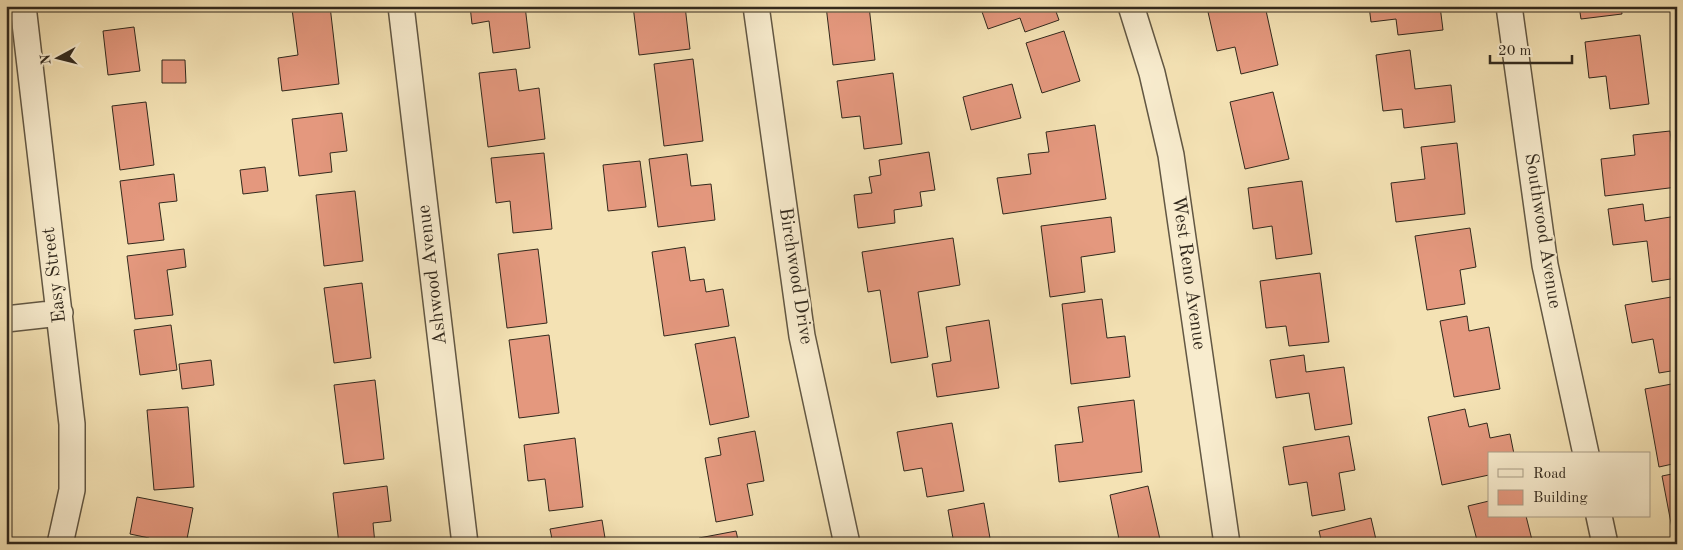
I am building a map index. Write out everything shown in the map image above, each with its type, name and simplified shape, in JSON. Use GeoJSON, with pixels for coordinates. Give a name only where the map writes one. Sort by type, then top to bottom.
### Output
{"type":"FeatureCollection","features":[{"type":"Feature","properties":{"kind":"street","name":"Easy Street"},"geometry":{"type":"LineString","coordinates":[[23,6],[72,424],[72,490],[60,544]]}},
{"type":"Feature","properties":{"kind":"street","name":"Ashwood Avenue"},"geometry":{"type":"LineString","coordinates":[[401,6],[465,544]]}},
{"type":"Feature","properties":{"kind":"street","name":"Birchwood Drive"},"geometry":{"type":"LineString","coordinates":[[756,6],[802,336],[847,544]]}},
{"type":"Feature","properties":{"kind":"street","name":"West Reno Avenue"},"geometry":{"type":"LineString","coordinates":[[1131,6],[1152,74],[1171,155],[1227,544]]}},
{"type":"Feature","properties":{"kind":"street","name":"Southwood Avenue"},"geometry":{"type":"LineString","coordinates":[[1509,6],[1545,265],[1586,452]]}},
{"type":"Feature","properties":{"kind":"street"},"geometry":{"type":"LineString","coordinates":[[6,319],[60,313]]}},
{"type":"Feature","properties":{"kind":"street"},"geometry":{"type":"LineString","coordinates":[[1599,518],[1605,544]]}},
{"type":"Feature","properties":{"kind":"building"},"geometry":{"type":"Polygon","coordinates":[[[330,6],[339,84],[282,91],[278,58],[298,55],[292,9],[330,6]]]}},
{"type":"Feature","properties":{"kind":"building"},"geometry":{"type":"Polygon","coordinates":[[[470,6],[525,6],[530,48],[493,53],[489,21],[472,24],[470,6]]]}},
{"type":"Feature","properties":{"kind":"building"},"geometry":{"type":"Polygon","coordinates":[[[633,6],[685,6],[690,49],[639,55],[633,6]]]}},
{"type":"Feature","properties":{"kind":"building"},"geometry":{"type":"Polygon","coordinates":[[[826,6],[869,6],[875,60],[833,65],[826,6]]]}},
{"type":"Feature","properties":{"kind":"building"},"geometry":{"type":"Polygon","coordinates":[[[980,6],[1054,6],[1059,20],[1025,32],[1020,18],[988,29],[980,6]]]}},
{"type":"Feature","properties":{"kind":"building"},"geometry":{"type":"Polygon","coordinates":[[[1227,6],[1265,6],[1278,65],[1241,74],[1235,47],[1217,51],[1208,12],[1228,8],[1227,6]]]}},
{"type":"Feature","properties":{"kind":"building"},"geometry":{"type":"Polygon","coordinates":[[[1369,6],[1440,6],[1443,30],[1398,35],[1396,19],[1371,22],[1369,6]]]}},
{"type":"Feature","properties":{"kind":"building"},"geometry":{"type":"Polygon","coordinates":[[[1579,6],[1621,6],[1622,14],[1581,19],[1579,6]]]}},
{"type":"Feature","properties":{"kind":"building"},"geometry":{"type":"Polygon","coordinates":[[[134,27],[140,71],[108,75],[103,31],[134,27]]]}},
{"type":"Feature","properties":{"kind":"building"},"geometry":{"type":"Polygon","coordinates":[[[1064,31],[1080,81],[1042,93],[1026,43],[1064,31]]]}},
{"type":"Feature","properties":{"kind":"building"},"geometry":{"type":"Polygon","coordinates":[[[1640,35],[1649,104],[1610,109],[1606,76],[1589,78],[1585,42],[1640,35]]]}},
{"type":"Feature","properties":{"kind":"building"},"geometry":{"type":"Polygon","coordinates":[[[1410,50],[1415,89],[1451,85],[1455,122],[1404,128],[1402,109],[1383,111],[1376,55],[1410,50]]]}},
{"type":"Feature","properties":{"kind":"building"},"geometry":{"type":"Polygon","coordinates":[[[693,59],[703,141],[664,146],[654,64],[693,59]]]}},
{"type":"Feature","properties":{"kind":"building"},"geometry":{"type":"Polygon","coordinates":[[[162,60],[185,60],[186,83],[162,83],[162,60]]]}},
{"type":"Feature","properties":{"kind":"building"},"geometry":{"type":"Polygon","coordinates":[[[516,69],[519,91],[539,88],[545,139],[488,147],[479,73],[516,69]]]}},
{"type":"Feature","properties":{"kind":"building"},"geometry":{"type":"Polygon","coordinates":[[[893,73],[902,144],[864,149],[860,116],[842,118],[837,81],[893,73]]]}},
{"type":"Feature","properties":{"kind":"building"},"geometry":{"type":"Polygon","coordinates":[[[1012,84],[1021,118],[971,130],[963,97],[1012,84]]]}},
{"type":"Feature","properties":{"kind":"building"},"geometry":{"type":"Polygon","coordinates":[[[1273,92],[1289,159],[1245,169],[1230,102],[1273,92]]]}},
{"type":"Feature","properties":{"kind":"building"},"geometry":{"type":"Polygon","coordinates":[[[146,102],[154,165],[120,170],[112,106],[146,102]]]}},
{"type":"Feature","properties":{"kind":"building"},"geometry":{"type":"Polygon","coordinates":[[[342,113],[347,151],[330,153],[332,172],[299,176],[292,119],[342,113]]]}},
{"type":"Feature","properties":{"kind":"building"},"geometry":{"type":"Polygon","coordinates":[[[1095,125],[1106,199],[1003,214],[997,178],[1031,174],[1028,154],[1049,152],[1046,132],[1095,125]]]}},
{"type":"Feature","properties":{"kind":"building"},"geometry":{"type":"Polygon","coordinates":[[[1670,131],[1677,187],[1605,196],[1601,159],[1635,155],[1633,135],[1670,131]]]}},
{"type":"Feature","properties":{"kind":"building"},"geometry":{"type":"Polygon","coordinates":[[[1457,143],[1465,214],[1396,222],[1391,183],[1425,179],[1421,147],[1457,143]]]}},
{"type":"Feature","properties":{"kind":"building"},"geometry":{"type":"Polygon","coordinates":[[[929,152],[935,190],[920,192],[922,206],[894,210],[895,223],[858,228],[854,195],[872,193],[869,177],[881,175],[879,160],[929,152]]]}},
{"type":"Feature","properties":{"kind":"building"},"geometry":{"type":"Polygon","coordinates":[[[544,153],[552,229],[513,233],[510,201],[496,203],[491,158],[544,153]]]}},
{"type":"Feature","properties":{"kind":"building"},"geometry":{"type":"Polygon","coordinates":[[[687,154],[691,186],[711,184],[715,220],[658,227],[649,159],[687,154]]]}},
{"type":"Feature","properties":{"kind":"building"},"geometry":{"type":"Polygon","coordinates":[[[640,161],[646,207],[608,211],[603,165],[640,161]]]}},
{"type":"Feature","properties":{"kind":"building"},"geometry":{"type":"Polygon","coordinates":[[[265,167],[268,191],[243,194],[240,170],[265,167]]]}},
{"type":"Feature","properties":{"kind":"building"},"geometry":{"type":"Polygon","coordinates":[[[174,174],[177,201],[159,203],[164,240],[128,244],[120,181],[174,174]]]}},
{"type":"Feature","properties":{"kind":"building"},"geometry":{"type":"Polygon","coordinates":[[[1302,181],[1312,254],[1276,259],[1272,226],[1253,229],[1248,188],[1302,181]]]}},
{"type":"Feature","properties":{"kind":"building"},"geometry":{"type":"Polygon","coordinates":[[[355,191],[363,261],[324,266],[316,195],[355,191]]]}},
{"type":"Feature","properties":{"kind":"building"},"geometry":{"type":"Polygon","coordinates":[[[1643,204],[1645,221],[1677,216],[1677,278],[1652,282],[1647,241],[1613,245],[1608,209],[1643,204]]]}},
{"type":"Feature","properties":{"kind":"building"},"geometry":{"type":"Polygon","coordinates":[[[1111,217],[1115,252],[1081,257],[1085,292],[1050,297],[1041,226],[1111,217]]]}},
{"type":"Feature","properties":{"kind":"building"},"geometry":{"type":"Polygon","coordinates":[[[1470,228],[1476,267],[1460,270],[1465,304],[1427,310],[1415,236],[1470,228]]]}},
{"type":"Feature","properties":{"kind":"building"},"geometry":{"type":"Polygon","coordinates":[[[953,238],[960,285],[918,292],[928,357],[891,363],[880,290],[868,292],[862,252],[953,238]]]}},
{"type":"Feature","properties":{"kind":"building"},"geometry":{"type":"Polygon","coordinates":[[[685,247],[690,281],[704,279],[706,292],[723,289],[729,326],[664,336],[652,252],[685,247]]]}},
{"type":"Feature","properties":{"kind":"building"},"geometry":{"type":"Polygon","coordinates":[[[184,249],[186,267],[167,270],[173,315],[135,319],[127,256],[184,249]]]}},
{"type":"Feature","properties":{"kind":"building"},"geometry":{"type":"Polygon","coordinates":[[[538,249],[547,323],[507,328],[498,254],[538,249]]]}},
{"type":"Feature","properties":{"kind":"building"},"geometry":{"type":"Polygon","coordinates":[[[1320,273],[1329,342],[1289,346],[1286,326],[1266,328],[1260,281],[1320,273]]]}},
{"type":"Feature","properties":{"kind":"building"},"geometry":{"type":"Polygon","coordinates":[[[362,283],[371,358],[334,363],[324,288],[362,283]]]}},
{"type":"Feature","properties":{"kind":"building"},"geometry":{"type":"Polygon","coordinates":[[[1677,296],[1677,370],[1659,373],[1653,339],[1632,343],[1625,305],[1677,296]]]}},
{"type":"Feature","properties":{"kind":"building"},"geometry":{"type":"Polygon","coordinates":[[[1102,299],[1107,338],[1125,336],[1130,377],[1071,384],[1062,304],[1102,299]]]}},
{"type":"Feature","properties":{"kind":"building"},"geometry":{"type":"Polygon","coordinates":[[[1467,316],[1469,331],[1489,327],[1500,389],[1454,397],[1440,321],[1467,316]]]}},
{"type":"Feature","properties":{"kind":"building"},"geometry":{"type":"Polygon","coordinates":[[[989,320],[999,388],[937,397],[932,364],[951,361],[946,327],[989,320]]]}},
{"type":"Feature","properties":{"kind":"building"},"geometry":{"type":"Polygon","coordinates":[[[171,325],[177,370],[140,375],[134,330],[171,325]]]}},
{"type":"Feature","properties":{"kind":"building"},"geometry":{"type":"Polygon","coordinates":[[[549,335],[559,413],[519,418],[509,340],[549,335]]]}},
{"type":"Feature","properties":{"kind":"building"},"geometry":{"type":"Polygon","coordinates":[[[735,337],[749,417],[710,425],[695,344],[735,337]]]}},
{"type":"Feature","properties":{"kind":"building"},"geometry":{"type":"Polygon","coordinates":[[[1304,355],[1306,372],[1344,367],[1352,424],[1315,430],[1309,393],[1276,398],[1270,360],[1304,355]]]}},
{"type":"Feature","properties":{"kind":"building"},"geometry":{"type":"Polygon","coordinates":[[[211,360],[214,385],[182,389],[179,364],[211,360]]]}},
{"type":"Feature","properties":{"kind":"building"},"geometry":{"type":"Polygon","coordinates":[[[375,380],[384,459],[344,464],[334,385],[375,380]]]}},
{"type":"Feature","properties":{"kind":"building"},"geometry":{"type":"Polygon","coordinates":[[[1677,383],[1677,463],[1659,467],[1645,389],[1677,383]]]}},
{"type":"Feature","properties":{"kind":"building"},"geometry":{"type":"Polygon","coordinates":[[[1134,400],[1142,472],[1059,482],[1055,445],[1083,442],[1078,407],[1134,400]]]}},
{"type":"Feature","properties":{"kind":"building"},"geometry":{"type":"Polygon","coordinates":[[[188,407],[194,487],[154,490],[147,410],[188,407]]]}},
{"type":"Feature","properties":{"kind":"building"},"geometry":{"type":"Polygon","coordinates":[[[1465,409],[1469,427],[1487,423],[1490,438],[1510,434],[1514,452],[1488,452],[1488,475],[1442,485],[1428,417],[1465,409]]]}},
{"type":"Feature","properties":{"kind":"building"},"geometry":{"type":"Polygon","coordinates":[[[952,423],[964,491],[927,497],[922,468],[904,471],[897,432],[952,423]]]}},
{"type":"Feature","properties":{"kind":"building"},"geometry":{"type":"Polygon","coordinates":[[[755,431],[764,481],[747,484],[753,515],[716,522],[705,458],[721,455],[718,438],[755,431]]]}},
{"type":"Feature","properties":{"kind":"building"},"geometry":{"type":"Polygon","coordinates":[[[1349,436],[1355,470],[1339,473],[1345,510],[1312,516],[1307,482],[1289,485],[1283,447],[1349,436]]]}},
{"type":"Feature","properties":{"kind":"building"},"geometry":{"type":"Polygon","coordinates":[[[575,438],[583,507],[549,511],[545,479],[528,481],[524,445],[575,438]]]}},
{"type":"Feature","properties":{"kind":"building"},"geometry":{"type":"Polygon","coordinates":[[[1677,473],[1677,544],[1675,544],[1662,476],[1677,473]]]}},
{"type":"Feature","properties":{"kind":"building"},"geometry":{"type":"Polygon","coordinates":[[[387,486],[391,521],[373,523],[375,544],[339,544],[333,493],[387,486]]]}},
{"type":"Feature","properties":{"kind":"building"},"geometry":{"type":"Polygon","coordinates":[[[1148,486],[1161,544],[1120,544],[1110,495],[1148,486]]]}},
{"type":"Feature","properties":{"kind":"building"},"geometry":{"type":"Polygon","coordinates":[[[137,497],[193,508],[186,544],[148,544],[149,538],[130,534],[137,497]]]}},
{"type":"Feature","properties":{"kind":"building"},"geometry":{"type":"Polygon","coordinates":[[[1488,501],[1488,518],[1526,518],[1533,544],[1478,544],[1468,506],[1488,501]]]}},
{"type":"Feature","properties":{"kind":"building"},"geometry":{"type":"Polygon","coordinates":[[[984,503],[991,544],[954,544],[948,510],[984,503]]]}},
{"type":"Feature","properties":{"kind":"building"},"geometry":{"type":"Polygon","coordinates":[[[1371,518],[1377,544],[1322,544],[1319,531],[1371,518]]]}},
{"type":"Feature","properties":{"kind":"building"},"geometry":{"type":"Polygon","coordinates":[[[602,520],[606,544],[553,544],[550,529],[602,520]]]}},
{"type":"Feature","properties":{"kind":"building"},"geometry":{"type":"Polygon","coordinates":[[[736,531],[739,544],[700,544],[699,538],[736,531]]]}}]}
